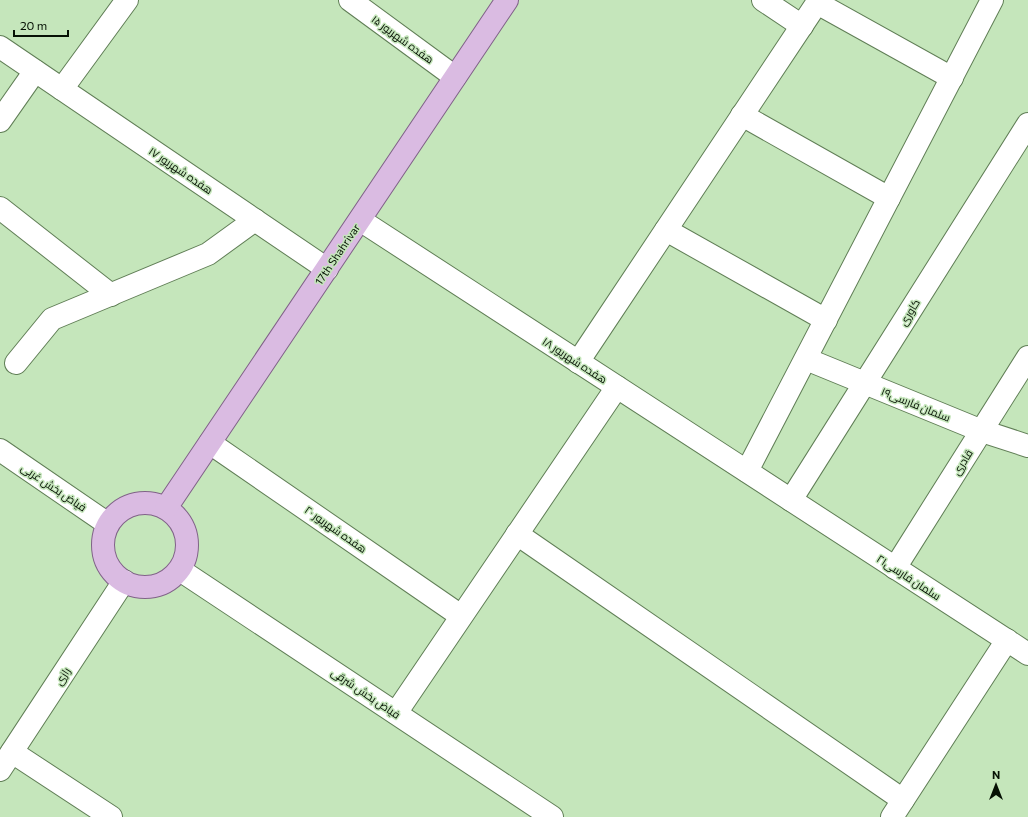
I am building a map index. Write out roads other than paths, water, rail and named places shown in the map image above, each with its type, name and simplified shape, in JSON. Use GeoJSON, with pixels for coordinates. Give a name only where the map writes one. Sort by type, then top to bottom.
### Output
{"type":"FeatureCollection","features":[{"type":"Feature","properties":{"kind":"main road","name":"17th Shahrivar"},"geometry":{"type":"LineString","coordinates":[[166,508],[507,0]]}},
{"type":"Feature","properties":{"kind":"main road"},"geometry":{"type":"LineString","coordinates":[[150,503],[166,508],[179,519],[186,533],[187,550],[180,570],[172,578],[157,585],[140,587],[124,582],[112,571],[105,556],[103,540],[108,524],[119,512],[134,504],[150,503]]}},
{"type":"Feature","properties":{"kind":"street"},"geometry":{"type":"LineString","coordinates":[[62,89],[126,0]]}},
{"type":"Feature","properties":{"kind":"street","name":"هفده شهریور ۱۵"},"geometry":{"type":"LineString","coordinates":[[350,0],[455,77]]}},
{"type":"Feature","properties":{"kind":"street"},"geometry":{"type":"LineString","coordinates":[[763,0],[802,26]]}},
{"type":"Feature","properties":{"kind":"street"},"geometry":{"type":"LineString","coordinates":[[747,471],[992,0]]}},
{"type":"Feature","properties":{"kind":"street"},"geometry":{"type":"LineString","coordinates":[[578,362],[818,2],[952,78]]}},
{"type":"Feature","properties":{"kind":"street","name":"هفده شهریور ۱۷"},"geometry":{"type":"LineString","coordinates":[[0,47],[327,269]]}},
{"type":"Feature","properties":{"kind":"street"},"geometry":{"type":"LineString","coordinates":[[0,121],[35,71]]}},
{"type":"Feature","properties":{"kind":"street"},"geometry":{"type":"LineString","coordinates":[[742,115],[889,198]]}},
{"type":"Feature","properties":{"kind":"street","name":"کاوری"},"geometry":{"type":"LineString","coordinates":[[791,500],[1028,124]]}},
{"type":"Feature","properties":{"kind":"street"},"geometry":{"type":"LineString","coordinates":[[0,208],[111,295]]}},
{"type":"Feature","properties":{"kind":"street"},"geometry":{"type":"LineString","coordinates":[[16,363],[52,319],[208,254],[255,220]]}},
{"type":"Feature","properties":{"kind":"street","name":"هفده شهریور ۱۸"},"geometry":{"type":"LineString","coordinates":[[360,220],[791,500]]}},
{"type":"Feature","properties":{"kind":"street"},"geometry":{"type":"LineString","coordinates":[[666,230],[826,320]]}},
{"type":"Feature","properties":{"kind":"street","name":"قادری"},"geometry":{"type":"LineString","coordinates":[[895,568],[1028,357]]}},
{"type":"Feature","properties":{"kind":"street","name":"سلمان فارسی۱۹"},"geometry":{"type":"LineString","coordinates":[[806,359],[982,431],[1028,446]]}},
{"type":"Feature","properties":{"kind":"street"},"geometry":{"type":"LineString","coordinates":[[396,713],[617,387]]}},
{"type":"Feature","properties":{"kind":"street","name":"هفده شهریور ۲۰"},"geometry":{"type":"LineString","coordinates":[[210,442],[461,616]]}},
{"type":"Feature","properties":{"kind":"street","name":"فیاض بخش غربی"},"geometry":{"type":"LineString","coordinates":[[0,450],[108,524]]}},
{"type":"Feature","properties":{"kind":"street","name":"سلمان فارسی۲۱"},"geometry":{"type":"LineString","coordinates":[[791,500],[1028,654]]}},
{"type":"Feature","properties":{"kind":"street"},"geometry":{"type":"LineString","coordinates":[[517,534],[897,808],[1007,640]]}},
{"type":"Feature","properties":{"kind":"street","name":"فیاض بخش شرقی"},"geometry":{"type":"LineString","coordinates":[[180,570],[552,817]]}},
{"type":"Feature","properties":{"kind":"street","name":"رازی"},"geometry":{"type":"LineString","coordinates":[[0,770],[124,582]]}},
{"type":"Feature","properties":{"kind":"street"},"geometry":{"type":"LineString","coordinates":[[12,752],[111,817]]}}]}
